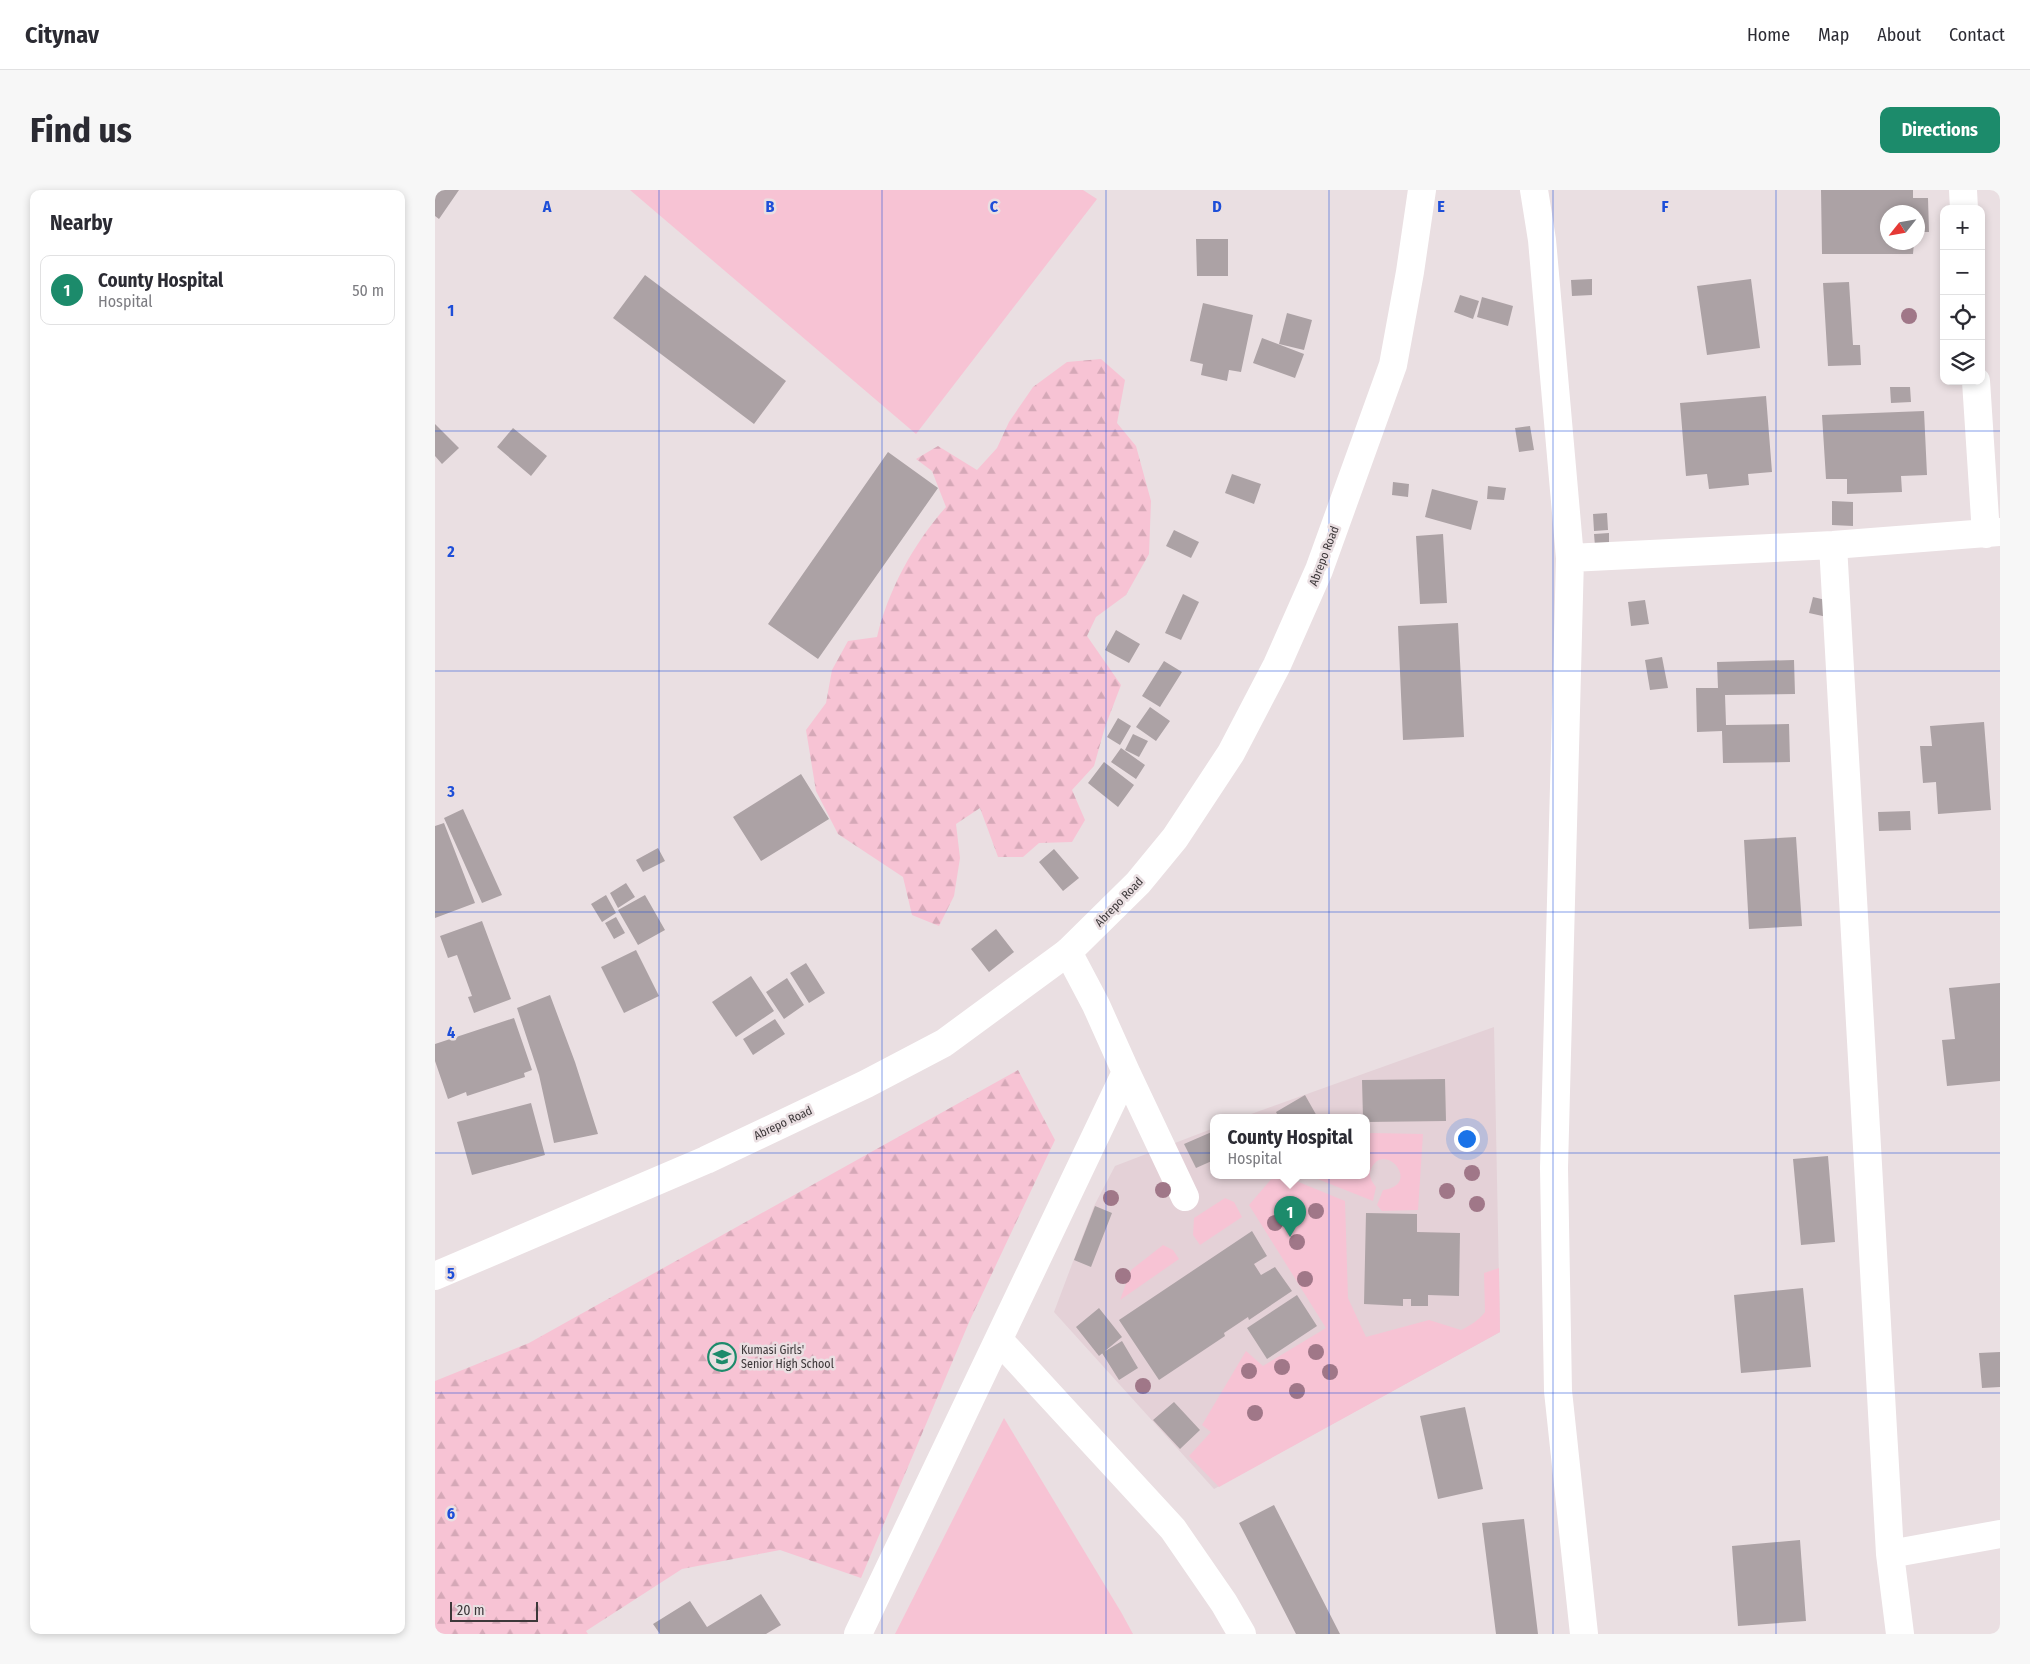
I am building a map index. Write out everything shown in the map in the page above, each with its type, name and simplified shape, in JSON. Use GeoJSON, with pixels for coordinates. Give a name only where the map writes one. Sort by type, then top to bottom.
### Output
{"type":"FeatureCollection","features":[{"type":"Feature","properties":{"kind":"street","name":"Abrepo Road"},"geometry":{"type":"LineString","coordinates":[[435,1276],[707,1160],[866,1084],[944,1043],[1069,952],[1138,883],[1175,838],[1231,753],[1277,666],[1319,570],[1393,365],[1410,272],[1422,190]]}},
{"type":"Feature","properties":{"kind":"street"},"geometry":{"type":"LineString","coordinates":[[1534,190],[1542,240],[1570,558],[1554,1168],[1558,1391],[1584,1634]]}},
{"type":"Feature","properties":{"kind":"street"},"geometry":{"type":"LineString","coordinates":[[1963,190],[1964,205]]}},
{"type":"Feature","properties":{"kind":"street"},"geometry":{"type":"LineString","coordinates":[[1570,558],[1833,545],[1993,533],[1976,385]]}},
{"type":"Feature","properties":{"kind":"street"},"geometry":{"type":"LineString","coordinates":[[1833,545],[1891,1554],[1900,1634]]}},
{"type":"Feature","properties":{"kind":"street"},"geometry":{"type":"LineString","coordinates":[[1069,952],[1185,1197]]}},
{"type":"Feature","properties":{"kind":"street"},"geometry":{"type":"LineString","coordinates":[[858,1634],[1126,1072]]}},
{"type":"Feature","properties":{"kind":"street"},"geometry":{"type":"LineString","coordinates":[[999,1340],[1173,1529],[1224,1603],[1242,1634]]}},
{"type":"Feature","properties":{"kind":"street"},"geometry":{"type":"LineString","coordinates":[[1891,1554],[2000,1534]]}},
{"type":"Feature","properties":{"kind":"shaded area"},"geometry":{"type":"Polygon","coordinates":[[[1494,1027],[1500,1332],[1214,1489],[1054,1312],[1094,1206],[1115,1166],[1210,1130],[1210,1179],[1370,1179],[1370,1114],[1251,1114],[1494,1027]]]}},
{"type":"Feature","properties":{"kind":"green space"},"geometry":{"type":"Polygon","coordinates":[[[630,190],[1083,190],[1097,199],[916,434],[630,190]]]}},
{"type":"Feature","properties":{"kind":"green space"},"geometry":{"type":"Polygon","coordinates":[[[1101,359],[1125,380],[1117,423],[1136,446],[1151,501],[1149,554],[1126,595],[1096,617],[1087,636],[1121,685],[1105,727],[1094,766],[1072,790],[1085,820],[1072,842],[1039,843],[1023,857],[998,857],[980,808],[956,824],[960,858],[954,896],[939,926],[912,915],[903,877],[838,834],[816,791],[806,730],[826,703],[832,670],[848,641],[877,637],[888,602],[904,568],[923,536],[946,507],[932,471],[916,459],[938,446],[977,470],[997,448],[1009,422],[1033,387],[1067,362],[1101,359]]]}},
{"type":"Feature","properties":{"kind":"green space","name":"Kumasi Girls' Senior High School"},"geometry":{"type":"Polygon","coordinates":[[[1018,1070],[1055,1140],[970,1320],[861,1578],[780,1550],[682,1569],[586,1631],[588,1634],[435,1634],[435,1381],[529,1343],[1018,1070]]]}},
{"type":"Feature","properties":{"kind":"green space"},"geometry":{"type":"Polygon","coordinates":[[[1370,1133],[1423,1134],[1418,1210],[1382,1211],[1377,1205],[1383,1190],[1395,1186],[1400,1180],[1400,1173],[1397,1166],[1391,1161],[1384,1159],[1377,1161],[1370,1172],[1370,1133]]]}},
{"type":"Feature","properties":{"kind":"green space"},"geometry":{"type":"Polygon","coordinates":[[[1370,1176],[1376,1187],[1373,1201],[1318,1179],[1370,1179],[1370,1176]]]}},
{"type":"Feature","properties":{"kind":"green space"},"geometry":{"type":"Polygon","coordinates":[[[1271,1179],[1291,1179],[1345,1201],[1348,1298],[1366,1337],[1429,1320],[1461,1330],[1465,1328],[1485,1312],[1484,1273],[1499,1268],[1500,1332],[1219,1487],[1189,1456],[1211,1432],[1202,1425],[1246,1351],[1263,1366],[1326,1328],[1249,1205],[1271,1179]]]}},
{"type":"Feature","properties":{"kind":"green space"},"geometry":{"type":"Polygon","coordinates":[[[1225,1198],[1234,1202],[1242,1217],[1200,1245],[1193,1235],[1194,1218],[1225,1198]]]}},
{"type":"Feature","properties":{"kind":"green space"},"geometry":{"type":"Polygon","coordinates":[[[1163,1245],[1173,1250],[1179,1259],[1120,1300],[1131,1270],[1163,1245]]]}},
{"type":"Feature","properties":{"kind":"green space"},"geometry":{"type":"Polygon","coordinates":[[[1004,1418],[1121,1612],[1133,1634],[895,1634],[1004,1418]]]}},
{"type":"Feature","properties":{"kind":"building"},"geometry":{"type":"Polygon","coordinates":[[[435,190],[459,190],[439,219],[435,216],[435,190]]]}},
{"type":"Feature","properties":{"kind":"building"},"geometry":{"type":"Polygon","coordinates":[[[1821,190],[1913,190],[1913,198],[1928,198],[1929,232],[1925,232],[1925,205],[1880,205],[1880,250],[1913,250],[1913,254],[1822,254],[1821,190]]]}},
{"type":"Feature","properties":{"kind":"building"},"geometry":{"type":"Polygon","coordinates":[[[1196,239],[1228,239],[1228,276],[1197,276],[1196,239]]]}},
{"type":"Feature","properties":{"kind":"building"},"geometry":{"type":"Polygon","coordinates":[[[645,275],[786,381],[754,424],[613,318],[645,275]]]}},
{"type":"Feature","properties":{"kind":"building"},"geometry":{"type":"Polygon","coordinates":[[[1592,279],[1592,295],[1572,296],[1571,280],[1592,279]]]}},
{"type":"Feature","properties":{"kind":"building"},"geometry":{"type":"Polygon","coordinates":[[[1751,279],[1760,348],[1707,355],[1697,286],[1751,279]]]}},
{"type":"Feature","properties":{"kind":"building"},"geometry":{"type":"Polygon","coordinates":[[[1849,282],[1853,345],[1860,345],[1861,365],[1828,366],[1823,283],[1849,282]]]}},
{"type":"Feature","properties":{"kind":"building"},"geometry":{"type":"Polygon","coordinates":[[[1460,295],[1479,301],[1473,319],[1454,312],[1460,295]]]}},
{"type":"Feature","properties":{"kind":"building"},"geometry":{"type":"Polygon","coordinates":[[[1482,297],[1513,306],[1508,326],[1477,317],[1482,297]]]}},
{"type":"Feature","properties":{"kind":"building"},"geometry":{"type":"Polygon","coordinates":[[[1203,303],[1253,315],[1241,372],[1229,370],[1227,381],[1201,375],[1203,364],[1190,361],[1203,303]]]}},
{"type":"Feature","properties":{"kind":"building"},"geometry":{"type":"Polygon","coordinates":[[[1287,313],[1312,320],[1304,350],[1279,344],[1287,313]]]}},
{"type":"Feature","properties":{"kind":"building"},"geometry":{"type":"Polygon","coordinates":[[[1262,338],[1304,354],[1295,378],[1253,363],[1262,338]]]}},
{"type":"Feature","properties":{"kind":"building"},"geometry":{"type":"Polygon","coordinates":[[[1890,387],[1910,387],[1911,402],[1891,403],[1890,387]]]}},
{"type":"Feature","properties":{"kind":"building"},"geometry":{"type":"Polygon","coordinates":[[[1766,396],[1772,472],[1748,474],[1749,485],[1709,489],[1707,474],[1686,476],[1680,403],[1766,396]]]}},
{"type":"Feature","properties":{"kind":"building"},"geometry":{"type":"Polygon","coordinates":[[[1924,411],[1927,475],[1901,476],[1902,492],[1847,494],[1847,479],[1826,479],[1822,415],[1924,411]]]}},
{"type":"Feature","properties":{"kind":"building"},"geometry":{"type":"Polygon","coordinates":[[[435,424],[459,448],[442,464],[435,456],[435,424]]]}},
{"type":"Feature","properties":{"kind":"building"},"geometry":{"type":"Polygon","coordinates":[[[1530,426],[1534,450],[1519,452],[1515,428],[1530,426]]]}},
{"type":"Feature","properties":{"kind":"building"},"geometry":{"type":"Polygon","coordinates":[[[513,428],[547,456],[531,476],[497,447],[513,428]]]}},
{"type":"Feature","properties":{"kind":"building"},"geometry":{"type":"Polygon","coordinates":[[[888,452],[938,488],[818,659],[768,624],[888,452]]]}},
{"type":"Feature","properties":{"kind":"building"},"geometry":{"type":"Polygon","coordinates":[[[1232,474],[1261,484],[1254,504],[1225,493],[1232,474]]]}},
{"type":"Feature","properties":{"kind":"building"},"geometry":{"type":"Polygon","coordinates":[[[1393,482],[1409,484],[1408,497],[1392,495],[1393,482]]]}},
{"type":"Feature","properties":{"kind":"building"},"geometry":{"type":"Polygon","coordinates":[[[1488,486],[1506,488],[1504,500],[1487,499],[1488,486]]]}},
{"type":"Feature","properties":{"kind":"building"},"geometry":{"type":"Polygon","coordinates":[[[1432,489],[1478,501],[1471,530],[1425,517],[1432,489]]]}},
{"type":"Feature","properties":{"kind":"building"},"geometry":{"type":"Polygon","coordinates":[[[1832,501],[1853,502],[1853,526],[1832,525],[1832,501]]]}},
{"type":"Feature","properties":{"kind":"building"},"geometry":{"type":"Polygon","coordinates":[[[1607,513],[1608,530],[1594,531],[1593,514],[1607,513]]]}},
{"type":"Feature","properties":{"kind":"building"},"geometry":{"type":"Polygon","coordinates":[[[1174,530],[1199,542],[1191,558],[1166,546],[1174,530]]]}},
{"type":"Feature","properties":{"kind":"building"},"geometry":{"type":"Polygon","coordinates":[[[1609,533],[1609,544],[1595,546],[1594,534],[1609,533]]]}},
{"type":"Feature","properties":{"kind":"building"},"geometry":{"type":"Polygon","coordinates":[[[1443,534],[1447,603],[1420,604],[1416,536],[1443,534]]]}},
{"type":"Feature","properties":{"kind":"building"},"geometry":{"type":"Polygon","coordinates":[[[1183,594],[1199,602],[1181,640],[1165,633],[1183,594]]]}},
{"type":"Feature","properties":{"kind":"building"},"geometry":{"type":"Polygon","coordinates":[[[1813,597],[1830,601],[1827,617],[1809,613],[1813,597]]]}},
{"type":"Feature","properties":{"kind":"building"},"geometry":{"type":"Polygon","coordinates":[[[1645,600],[1649,624],[1631,626],[1628,602],[1645,600]]]}},
{"type":"Feature","properties":{"kind":"building"},"geometry":{"type":"Polygon","coordinates":[[[1458,623],[1464,737],[1403,740],[1398,626],[1458,623]]]}},
{"type":"Feature","properties":{"kind":"building"},"geometry":{"type":"Polygon","coordinates":[[[1116,630],[1140,644],[1129,663],[1105,650],[1116,630]]]}},
{"type":"Feature","properties":{"kind":"building"},"geometry":{"type":"Polygon","coordinates":[[[1662,657],[1668,688],[1650,690],[1645,660],[1662,657]]]}},
{"type":"Feature","properties":{"kind":"building"},"geometry":{"type":"Polygon","coordinates":[[[1794,660],[1795,694],[1725,695],[1726,725],[1789,724],[1790,762],[1723,763],[1722,731],[1697,732],[1696,688],[1718,688],[1717,662],[1794,660]]]}},
{"type":"Feature","properties":{"kind":"building"},"geometry":{"type":"Polygon","coordinates":[[[1164,661],[1182,672],[1160,707],[1142,696],[1164,661]]]}},
{"type":"Feature","properties":{"kind":"building"},"geometry":{"type":"Polygon","coordinates":[[[1150,707],[1170,721],[1156,741],[1136,727],[1150,707]]]}},
{"type":"Feature","properties":{"kind":"building"},"geometry":{"type":"Polygon","coordinates":[[[1118,718],[1131,726],[1120,745],[1107,737],[1118,718]]]}},
{"type":"Feature","properties":{"kind":"building"},"geometry":{"type":"Polygon","coordinates":[[[1984,722],[1991,810],[1938,814],[1936,782],[1923,783],[1920,746],[1932,746],[1930,726],[1984,722]]]}},
{"type":"Feature","properties":{"kind":"building"},"geometry":{"type":"Polygon","coordinates":[[[1133,734],[1148,741],[1139,757],[1125,750],[1133,734]]]}},
{"type":"Feature","properties":{"kind":"building"},"geometry":{"type":"Polygon","coordinates":[[[1121,748],[1145,765],[1136,779],[1111,762],[1121,748]]]}},
{"type":"Feature","properties":{"kind":"building"},"geometry":{"type":"Polygon","coordinates":[[[1104,762],[1134,785],[1118,807],[1088,783],[1104,762]]]}},
{"type":"Feature","properties":{"kind":"building"},"geometry":{"type":"Polygon","coordinates":[[[801,774],[829,819],[761,861],[733,817],[801,774]]]}},
{"type":"Feature","properties":{"kind":"building"},"geometry":{"type":"Polygon","coordinates":[[[463,809],[502,895],[482,903],[444,818],[463,809]]]}},
{"type":"Feature","properties":{"kind":"building"},"geometry":{"type":"Polygon","coordinates":[[[1910,811],[1911,830],[1879,831],[1878,812],[1910,811]]]}},
{"type":"Feature","properties":{"kind":"building"},"geometry":{"type":"Polygon","coordinates":[[[444,823],[475,903],[435,918],[435,826],[444,823]]]}},
{"type":"Feature","properties":{"kind":"building"},"geometry":{"type":"Polygon","coordinates":[[[1796,837],[1802,926],[1749,929],[1744,840],[1796,837]]]}},
{"type":"Feature","properties":{"kind":"building"},"geometry":{"type":"Polygon","coordinates":[[[658,848],[665,861],[643,872],[636,860],[658,848]]]}},
{"type":"Feature","properties":{"kind":"building"},"geometry":{"type":"Polygon","coordinates":[[[1054,849],[1079,878],[1063,891],[1039,862],[1054,849]]]}},
{"type":"Feature","properties":{"kind":"building"},"geometry":{"type":"Polygon","coordinates":[[[626,883],[635,897],[618,908],[610,893],[626,883]]]}},
{"type":"Feature","properties":{"kind":"building"},"geometry":{"type":"Polygon","coordinates":[[[606,895],[616,913],[602,922],[591,904],[606,895]]]}},
{"type":"Feature","properties":{"kind":"building"},"geometry":{"type":"Polygon","coordinates":[[[645,895],[665,930],[638,945],[618,910],[645,895]]]}},
{"type":"Feature","properties":{"kind":"building"},"geometry":{"type":"Polygon","coordinates":[[[616,917],[625,933],[614,939],[605,923],[616,917]]]}},
{"type":"Feature","properties":{"kind":"building"},"geometry":{"type":"Polygon","coordinates":[[[482,921],[511,999],[474,1013],[468,997],[472,996],[457,955],[448,958],[440,936],[482,921]]]}},
{"type":"Feature","properties":{"kind":"building"},"geometry":{"type":"Polygon","coordinates":[[[996,929],[1014,952],[989,972],[971,949],[996,929]]]}},
{"type":"Feature","properties":{"kind":"building"},"geometry":{"type":"Polygon","coordinates":[[[636,950],[659,996],[624,1013],[601,967],[636,950]]]}},
{"type":"Feature","properties":{"kind":"building"},"geometry":{"type":"Polygon","coordinates":[[[806,963],[825,993],[809,1003],[790,973],[806,963]]]}},
{"type":"Feature","properties":{"kind":"building"},"geometry":{"type":"Polygon","coordinates":[[[751,976],[774,1011],[736,1037],[712,1002],[751,976]]]}},
{"type":"Feature","properties":{"kind":"building"},"geometry":{"type":"Polygon","coordinates":[[[787,978],[804,1005],[784,1019],[766,992],[787,978]]]}},
{"type":"Feature","properties":{"kind":"building"},"geometry":{"type":"Polygon","coordinates":[[[2000,983],[2000,1081],[1947,1086],[1942,1040],[1955,1039],[1949,988],[2000,983]]]}},
{"type":"Feature","properties":{"kind":"building"},"geometry":{"type":"Polygon","coordinates":[[[550,995],[575,1062],[598,1134],[554,1143],[539,1075],[517,1008],[550,995]]]}},
{"type":"Feature","properties":{"kind":"building"},"geometry":{"type":"Polygon","coordinates":[[[514,1018],[532,1070],[524,1073],[525,1077],[467,1096],[466,1092],[448,1099],[435,1061],[435,1044],[514,1018]]]}},
{"type":"Feature","properties":{"kind":"building"},"geometry":{"type":"Polygon","coordinates":[[[775,1019],[785,1034],[753,1055],[743,1039],[775,1019]]]}},
{"type":"Feature","properties":{"kind":"building"},"geometry":{"type":"Polygon","coordinates":[[[1445,1079],[1446,1121],[1370,1122],[1370,1114],[1363,1114],[1362,1080],[1445,1079]]]}},
{"type":"Feature","properties":{"kind":"building"},"geometry":{"type":"Polygon","coordinates":[[[1305,1095],[1316,1114],[1277,1114],[1276,1112],[1305,1095]]]}},
{"type":"Feature","properties":{"kind":"building"},"geometry":{"type":"Polygon","coordinates":[[[531,1103],[545,1155],[472,1175],[457,1122],[531,1103]]]}},
{"type":"Feature","properties":{"kind":"building"},"geometry":{"type":"Polygon","coordinates":[[[1210,1133],[1210,1162],[1196,1168],[1184,1144],[1210,1133]]]}},
{"type":"Feature","properties":{"kind":"building"},"geometry":{"type":"Polygon","coordinates":[[[1828,1156],[1835,1242],[1801,1245],[1793,1159],[1828,1156]]]}},
{"type":"Feature","properties":{"kind":"building"},"geometry":{"type":"Polygon","coordinates":[[[1095,1206],[1112,1213],[1091,1267],[1074,1260],[1095,1206]]]}},
{"type":"Feature","properties":{"kind":"building"},"geometry":{"type":"Polygon","coordinates":[[[1366,1213],[1417,1214],[1417,1232],[1460,1233],[1459,1296],[1428,1295],[1428,1306],[1411,1306],[1411,1299],[1403,1299],[1403,1306],[1364,1304],[1366,1213]]]}},
{"type":"Feature","properties":{"kind":"building"},"geometry":{"type":"Polygon","coordinates":[[[1252,1231],[1267,1256],[1254,1264],[1261,1275],[1275,1267],[1292,1291],[1249,1320],[1248,1317],[1224,1333],[1225,1336],[1159,1380],[1119,1320],[1252,1231]]]}},
{"type":"Feature","properties":{"kind":"building"},"geometry":{"type":"Polygon","coordinates":[[[1803,1288],[1811,1367],[1741,1373],[1734,1295],[1803,1288]]]}},
{"type":"Feature","properties":{"kind":"building"},"geometry":{"type":"Polygon","coordinates":[[[1297,1295],[1317,1326],[1267,1359],[1247,1328],[1297,1295]]]}},
{"type":"Feature","properties":{"kind":"building"},"geometry":{"type":"Polygon","coordinates":[[[1099,1308],[1122,1337],[1099,1356],[1076,1327],[1099,1308]]]}},
{"type":"Feature","properties":{"kind":"building"},"geometry":{"type":"Polygon","coordinates":[[[1122,1341],[1138,1368],[1119,1380],[1102,1353],[1122,1341]]]}},
{"type":"Feature","properties":{"kind":"building"},"geometry":{"type":"Polygon","coordinates":[[[2000,1352],[2000,1387],[1982,1388],[1979,1353],[2000,1352]]]}},
{"type":"Feature","properties":{"kind":"building"},"geometry":{"type":"Polygon","coordinates":[[[1174,1402],[1200,1430],[1180,1449],[1153,1420],[1174,1402]]]}},
{"type":"Feature","properties":{"kind":"building"},"geometry":{"type":"Polygon","coordinates":[[[1465,1407],[1483,1489],[1438,1499],[1420,1416],[1465,1407]]]}},
{"type":"Feature","properties":{"kind":"building"},"geometry":{"type":"Polygon","coordinates":[[[1274,1505],[1340,1634],[1296,1634],[1239,1523],[1274,1505]]]}},
{"type":"Feature","properties":{"kind":"building"},"geometry":{"type":"Polygon","coordinates":[[[1524,1519],[1538,1634],[1496,1634],[1482,1523],[1524,1519]]]}},
{"type":"Feature","properties":{"kind":"building"},"geometry":{"type":"Polygon","coordinates":[[[1800,1540],[1806,1621],[1738,1626],[1732,1546],[1800,1540]]]}},
{"type":"Feature","properties":{"kind":"building"},"geometry":{"type":"Polygon","coordinates":[[[761,1594],[781,1625],[766,1634],[660,1634],[653,1624],[690,1601],[707,1627],[761,1594]]]}},
{"type":"Feature","properties":{"kind":"place","name":"County Hospital"},"geometry":{"type":"Point","coordinates":[1290,1237]}},
{"type":"Feature","properties":{"kind":"place","name":"Kumasi Girls' Senior High School"},"geometry":{"type":"Point","coordinates":[722,1357]}}]}
